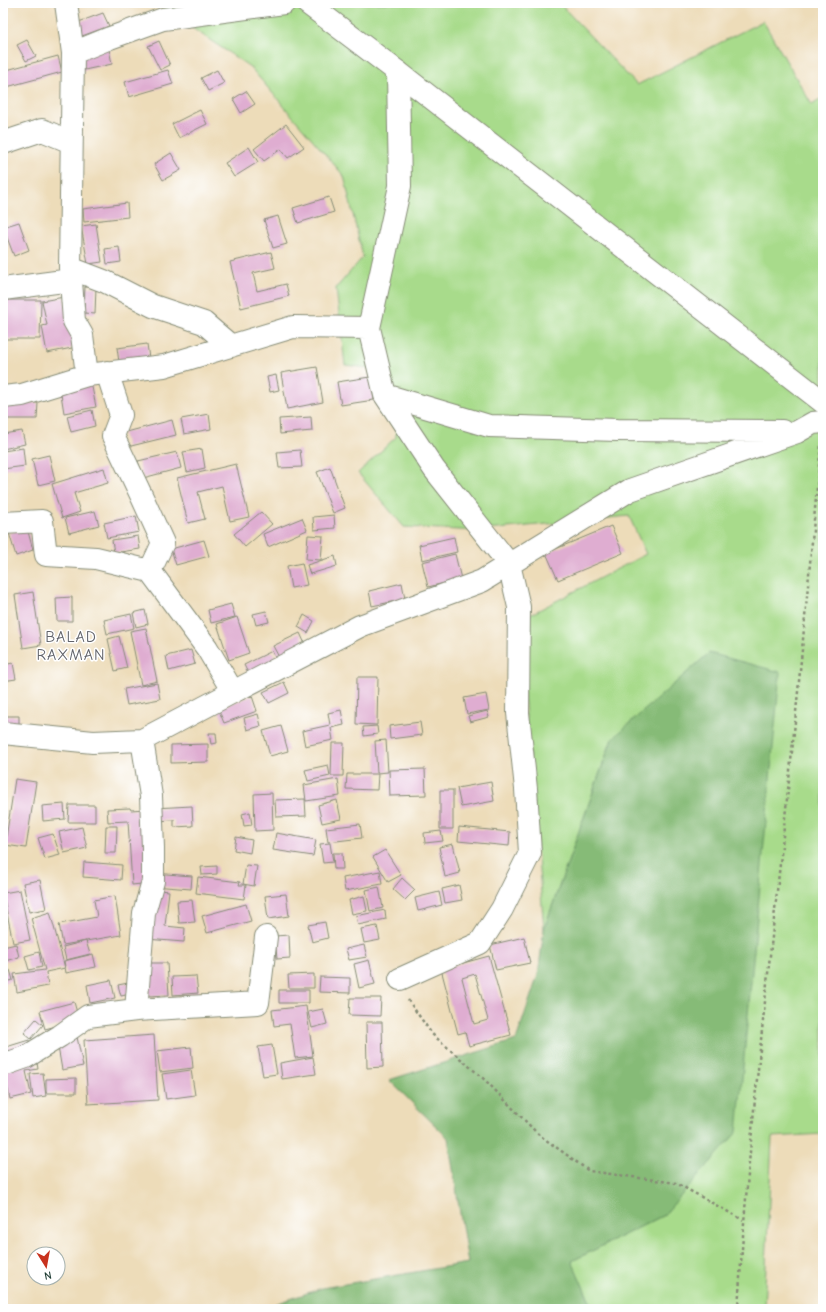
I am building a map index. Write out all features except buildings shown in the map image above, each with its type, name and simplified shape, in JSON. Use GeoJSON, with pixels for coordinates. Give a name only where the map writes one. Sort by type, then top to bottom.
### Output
{"type":"FeatureCollection","features":[{"type":"Feature","properties":{"kind":"street"},"geometry":{"type":"LineString","coordinates":[[66,3],[73,53],[71,274],[74,321],[82,335],[97,374],[121,415],[113,436],[163,544],[150,571]]}},
{"type":"Feature","properties":{"kind":"street"},"geometry":{"type":"LineString","coordinates":[[73,53],[163,19],[284,3]]}},
{"type":"Feature","properties":{"kind":"street"},"geometry":{"type":"LineString","coordinates":[[307,3],[823,402]]}},
{"type":"Feature","properties":{"kind":"street"},"geometry":{"type":"LineString","coordinates":[[398,72],[400,186],[369,328],[385,395],[434,469],[509,564],[519,607],[518,713],[526,789],[530,853],[502,909],[480,943],[400,979]]}},
{"type":"Feature","properties":{"kind":"street"},"geometry":{"type":"LineString","coordinates":[[3,143],[42,130],[71,142]]}},
{"type":"Feature","properties":{"kind":"street"},"geometry":{"type":"LineString","coordinates":[[3,289],[71,274],[104,281],[153,306],[204,323],[231,346]]}},
{"type":"Feature","properties":{"kind":"street"},"geometry":{"type":"LineString","coordinates":[[3,397],[22,395],[97,374],[164,366],[293,327],[369,328]]}},
{"type":"Feature","properties":{"kind":"street"},"geometry":{"type":"LineString","coordinates":[[385,395],[489,426],[618,430],[811,426]]}},
{"type":"Feature","properties":{"kind":"street"},"geometry":{"type":"LineString","coordinates":[[3,732],[93,742],[142,740],[360,626],[482,581],[630,490],[811,426]]}},
{"type":"Feature","properties":{"kind":"street"},"geometry":{"type":"LineString","coordinates":[[3,523],[42,521],[46,555],[96,558],[150,571],[207,648],[233,692]]}},
{"type":"Feature","properties":{"kind":"street"},"geometry":{"type":"LineString","coordinates":[[136,1010],[144,913],[153,881],[151,796],[142,740]]}},
{"type":"Feature","properties":{"kind":"street"},"geometry":{"type":"LineString","coordinates":[[3,1061],[6,1064],[26,1057],[60,1036],[88,1016],[136,1010],[258,1003],[266,937]]}},
{"type":"Feature","properties":{"kind":"path"},"geometry":{"type":"LineString","coordinates":[[738,1309],[743,1220],[761,1034],[792,746],[822,441],[811,426]]}},
{"type":"Feature","properties":{"kind":"path"},"geometry":{"type":"LineString","coordinates":[[400,979],[408,1000],[432,1034],[485,1080],[539,1135],[589,1171],[676,1183],[743,1220]]}},
{"type":"Feature","properties":{"kind":"green space"},"geometry":{"type":"Polygon","coordinates":[[[155,3],[559,3],[637,85],[763,21],[812,105],[823,98],[823,1134],[772,1137],[764,1309],[593,1309],[571,1261],[664,1215],[612,739],[544,929],[518,621],[646,554],[629,516],[477,531],[404,527],[358,473],[396,437],[390,371],[345,365],[336,288],[363,257],[344,176],[250,67],[155,3]]]}},
{"type":"Feature","properties":{"kind":"green space"},"geometry":{"type":"Polygon","coordinates":[[[709,653],[780,672],[737,1132],[664,1215],[572,1261],[593,1309],[261,1309],[322,1288],[468,1263],[448,1138],[389,1080],[516,1040],[538,975],[544,929],[612,739],[709,653]]]}},
{"type":"Feature","properties":{"kind":"district","name":"BALAD RAXMAN"},"geometry":{"type":"Point","coordinates":[71,646]}}]}
